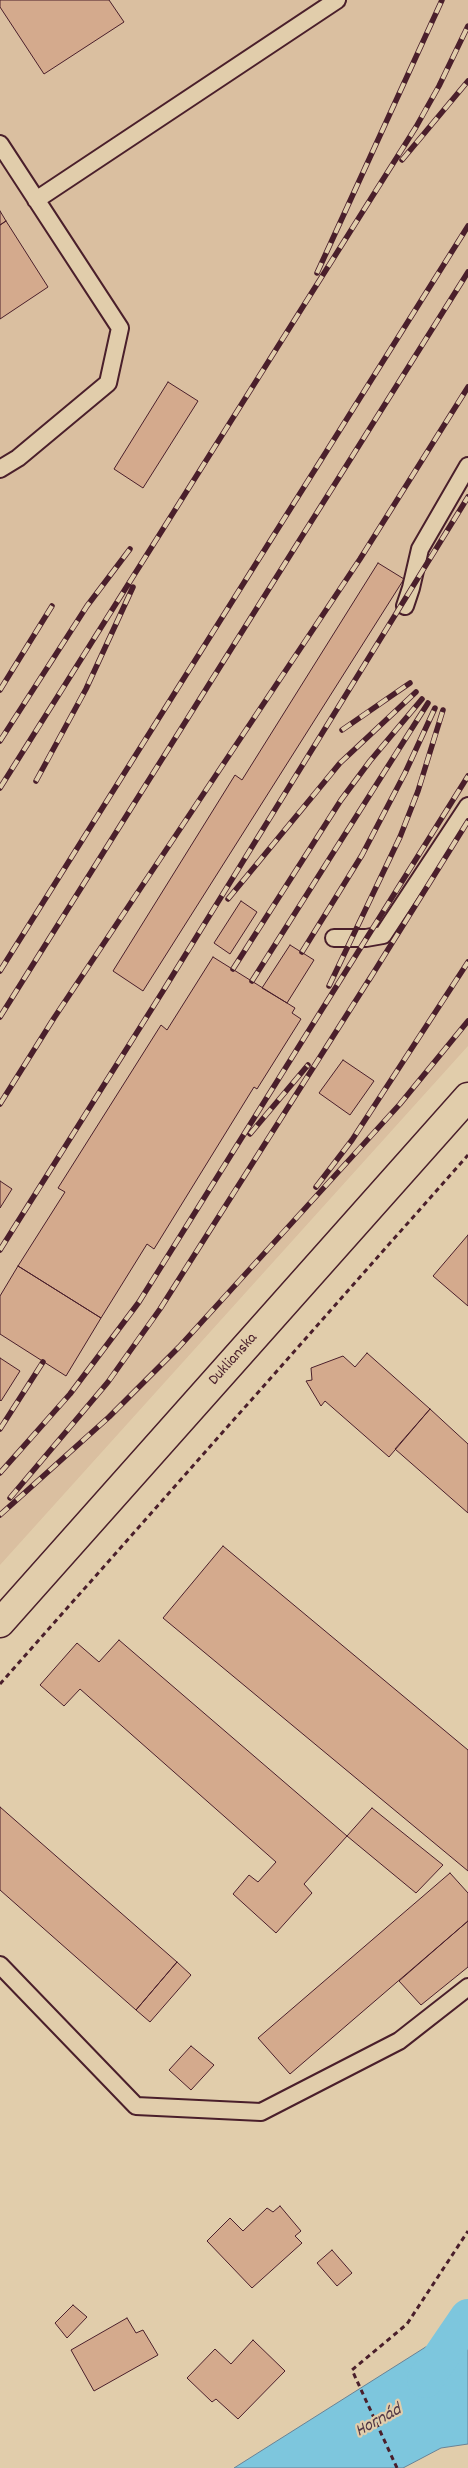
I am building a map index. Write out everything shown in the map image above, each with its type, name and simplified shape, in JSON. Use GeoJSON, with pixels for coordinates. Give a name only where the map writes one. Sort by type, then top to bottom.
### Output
{"type":"FeatureCollection","features":[{"type":"Feature","properties":{"kind":"street","name":"Duklianska"},"geometry":{"type":"LineString","coordinates":[[0,1623],[468,1096]]}},
{"type":"Feature","properties":{"kind":"lane"},"geometry":{"type":"LineString","coordinates":[[36,200],[336,0]]}},
{"type":"Feature","properties":{"kind":"lane"},"geometry":{"type":"LineString","coordinates":[[0,144],[120,328],[108,383],[18,458],[0,469]]}},
{"type":"Feature","properties":{"kind":"lane"},"geometry":{"type":"LineString","coordinates":[[405,606],[420,548],[468,466]]}},
{"type":"Feature","properties":{"kind":"lane"},"geometry":{"type":"LineString","coordinates":[[334,938],[366,938],[383,935],[468,806]]}},
{"type":"Feature","properties":{"kind":"lane"},"geometry":{"type":"LineString","coordinates":[[0,1965],[136,2106],[261,2112],[399,2041],[468,1987]]}},
{"type":"Feature","properties":{"kind":"path"},"geometry":{"type":"LineString","coordinates":[[0,1684],[468,1155]]}},
{"type":"Feature","properties":{"kind":"path"},"geometry":{"type":"LineString","coordinates":[[397,2468],[352,2370],[407,2324],[468,2231]]}},
{"type":"Feature","properties":{"kind":"shaded area"},"geometry":{"type":"Polygon","coordinates":[[[0,0],[468,0],[468,1046],[0,1565],[0,0]]]}},
{"type":"Feature","properties":{"kind":"water","name":"Hornád"},"geometry":{"type":"Polygon","coordinates":[[[468,2337],[468,2444],[441,2448],[403,2468],[234,2468],[432,2343],[468,2337]]]}},
{"type":"Feature","properties":{"kind":"building"},"geometry":{"type":"Polygon","coordinates":[[[0,0],[109,0],[124,22],[44,74],[0,7],[0,0]]]}},
{"type":"Feature","properties":{"kind":"building"},"geometry":{"type":"Polygon","coordinates":[[[0,211],[6,221],[0,225],[0,211]]]}},
{"type":"Feature","properties":{"kind":"building"},"geometry":{"type":"Polygon","coordinates":[[[6,221],[48,287],[0,319],[0,225],[6,221]]]}},
{"type":"Feature","properties":{"kind":"building"},"geometry":{"type":"Polygon","coordinates":[[[168,382],[198,401],[143,488],[114,469],[168,382]]]}},
{"type":"Feature","properties":{"kind":"building"},"geometry":{"type":"Polygon","coordinates":[[[378,563],[404,579],[143,991],[113,971],[235,775],[242,780],[378,563]]]}},
{"type":"Feature","properties":{"kind":"building"},"geometry":{"type":"Polygon","coordinates":[[[241,901],[257,912],[230,954],[214,943],[241,901]]]}},
{"type":"Feature","properties":{"kind":"building"},"geometry":{"type":"Polygon","coordinates":[[[290,945],[314,960],[287,1003],[262,988],[290,945]]]}},
{"type":"Feature","properties":{"kind":"building"},"geometry":{"type":"Polygon","coordinates":[[[213,957],[295,1008],[292,1013],[301,1019],[257,1089],[254,1087],[154,1249],[147,1244],[101,1318],[18,1266],[65,1192],[58,1188],[161,1025],[167,1030],[213,957]]]}},
{"type":"Feature","properties":{"kind":"building"},"geometry":{"type":"Polygon","coordinates":[[[343,1060],[374,1081],[350,1115],[319,1093],[343,1060]]]}},
{"type":"Feature","properties":{"kind":"building"},"geometry":{"type":"Polygon","coordinates":[[[0,1181],[12,1189],[0,1208],[0,1181]]]}},
{"type":"Feature","properties":{"kind":"building"},"geometry":{"type":"Polygon","coordinates":[[[468,1235],[468,1306],[433,1276],[468,1235]]]}},
{"type":"Feature","properties":{"kind":"building"},"geometry":{"type":"Polygon","coordinates":[[[18,1266],[101,1318],[66,1376],[0,1334],[0,1296],[18,1266]]]}},
{"type":"Feature","properties":{"kind":"building"},"geometry":{"type":"Polygon","coordinates":[[[367,1353],[430,1409],[389,1457],[325,1401],[321,1406],[306,1381],[312,1380],[311,1368],[343,1356],[355,1367],[367,1353]]]}},
{"type":"Feature","properties":{"kind":"building"},"geometry":{"type":"Polygon","coordinates":[[[0,1358],[20,1371],[1,1401],[0,1400],[0,1358]]]}},
{"type":"Feature","properties":{"kind":"building"},"geometry":{"type":"Polygon","coordinates":[[[430,1409],[468,1444],[468,1513],[395,1449],[430,1409]]]}},
{"type":"Feature","properties":{"kind":"building"},"geometry":{"type":"Polygon","coordinates":[[[223,1546],[468,1750],[468,1871],[163,1618],[223,1546]]]}},
{"type":"Feature","properties":{"kind":"building"},"geometry":{"type":"Polygon","coordinates":[[[119,1640],[347,1836],[304,1884],[312,1893],[276,1933],[233,1894],[249,1875],[258,1882],[276,1862],[80,1689],[64,1706],[40,1685],[77,1643],[99,1662],[119,1640]]]}},
{"type":"Feature","properties":{"kind":"building"},"geometry":{"type":"Polygon","coordinates":[[[0,1807],[177,1962],[136,2010],[0,1890],[0,1807]]]}},
{"type":"Feature","properties":{"kind":"building"},"geometry":{"type":"Polygon","coordinates":[[[372,1808],[443,1865],[416,1893],[347,1836],[372,1808]]]}},
{"type":"Feature","properties":{"kind":"building"},"geometry":{"type":"Polygon","coordinates":[[[450,1873],[468,1893],[468,1921],[290,2074],[258,2038],[450,1873]]]}},
{"type":"Feature","properties":{"kind":"building"},"geometry":{"type":"Polygon","coordinates":[[[468,1921],[468,1967],[421,2005],[399,1981],[468,1921]]]}},
{"type":"Feature","properties":{"kind":"building"},"geometry":{"type":"Polygon","coordinates":[[[177,1962],[191,1975],[150,2022],[136,2010],[177,1962]]]}},
{"type":"Feature","properties":{"kind":"building"},"geometry":{"type":"Polygon","coordinates":[[[191,2046],[214,2065],[191,2090],[169,2070],[191,2046]]]}},
{"type":"Feature","properties":{"kind":"building"},"geometry":{"type":"Polygon","coordinates":[[[280,2206],[301,2231],[295,2236],[302,2243],[252,2288],[207,2241],[230,2218],[243,2231],[267,2208],[273,2212],[280,2206]]]}},
{"type":"Feature","properties":{"kind":"building"},"geometry":{"type":"Polygon","coordinates":[[[332,2250],[352,2273],[337,2286],[317,2263],[332,2250]]]}},
{"type":"Feature","properties":{"kind":"building"},"geometry":{"type":"Polygon","coordinates":[[[73,2305],[87,2317],[67,2338],[55,2323],[73,2305]]]}},
{"type":"Feature","properties":{"kind":"building"},"geometry":{"type":"Polygon","coordinates":[[[127,2318],[136,2333],[143,2330],[158,2355],[94,2391],[71,2350],[127,2318]]]}},
{"type":"Feature","properties":{"kind":"building"},"geometry":{"type":"Polygon","coordinates":[[[253,2340],[285,2371],[238,2419],[216,2399],[212,2402],[187,2378],[215,2349],[231,2364],[253,2340]]]}},
{"type":"Feature","properties":{"kind":"waterway"},"geometry":{"type":"LineString","coordinates":[[425,2380],[468,2317]]}},
{"type":"Feature","properties":{"kind":"railway"},"geometry":{"type":"LineString","coordinates":[[317,273],[442,0]]}},
{"type":"Feature","properties":{"kind":"railway"},"geometry":{"type":"LineString","coordinates":[[0,788],[416,127],[439,86],[468,26]]}},
{"type":"Feature","properties":{"kind":"railway"},"geometry":{"type":"LineString","coordinates":[[402,160],[468,81]]}},
{"type":"Feature","properties":{"kind":"railway"},"geometry":{"type":"LineString","coordinates":[[0,971],[468,226]]}},
{"type":"Feature","properties":{"kind":"railway"},"geometry":{"type":"LineString","coordinates":[[0,1017],[468,272]]}},
{"type":"Feature","properties":{"kind":"railway"},"geometry":{"type":"LineString","coordinates":[[0,1104],[54,1018],[360,559],[468,387]]}},
{"type":"Feature","properties":{"kind":"railway"},"geometry":{"type":"LineString","coordinates":[[0,1250],[163,991],[468,497]]}},
{"type":"Feature","properties":{"kind":"railway"},"geometry":{"type":"LineString","coordinates":[[0,741],[87,606],[130,549]]}},
{"type":"Feature","properties":{"kind":"railway"},"geometry":{"type":"LineString","coordinates":[[36,781],[86,689],[133,587]]}},
{"type":"Feature","properties":{"kind":"railway"},"geometry":{"type":"LineString","coordinates":[[0,690],[52,606]]}},
{"type":"Feature","properties":{"kind":"railway"},"geometry":{"type":"LineString","coordinates":[[342,730],[410,683]]}},
{"type":"Feature","properties":{"kind":"railway"},"geometry":{"type":"LineString","coordinates":[[228,899],[340,763],[416,692]]}},
{"type":"Feature","properties":{"kind":"railway"},"geometry":{"type":"LineString","coordinates":[[233,969],[341,800],[370,761],[422,699]]}},
{"type":"Feature","properties":{"kind":"railway"},"geometry":{"type":"LineString","coordinates":[[252,981],[428,703]]}},
{"type":"Feature","properties":{"kind":"railway"},"geometry":{"type":"LineString","coordinates":[[302,952],[362,855],[405,773],[435,708]]}},
{"type":"Feature","properties":{"kind":"railway"},"geometry":{"type":"LineString","coordinates":[[329,986],[400,837],[418,791],[443,710]]}},
{"type":"Feature","properties":{"kind":"railway"},"geometry":{"type":"LineString","coordinates":[[0,1473],[70,1394],[139,1302],[468,776]]}},
{"type":"Feature","properties":{"kind":"railway"},"geometry":{"type":"LineString","coordinates":[[369,980],[468,821]]}},
{"type":"Feature","properties":{"kind":"railway"},"geometry":{"type":"LineString","coordinates":[[316,1187],[352,1140],[468,962]]}},
{"type":"Feature","properties":{"kind":"railway"},"geometry":{"type":"LineString","coordinates":[[10,1498],[108,1382],[160,1309],[372,975]]}},
{"type":"Feature","properties":{"kind":"railway"},"geometry":{"type":"LineString","coordinates":[[0,1515],[109,1417],[179,1347],[400,1104],[468,1021]]}},
{"type":"Feature","properties":{"kind":"railway"},"geometry":{"type":"LineString","coordinates":[[250,1134],[308,1065]]}},
{"type":"Feature","properties":{"kind":"railway"},"geometry":{"type":"LineString","coordinates":[[0,1429],[43,1362]]}}]}
